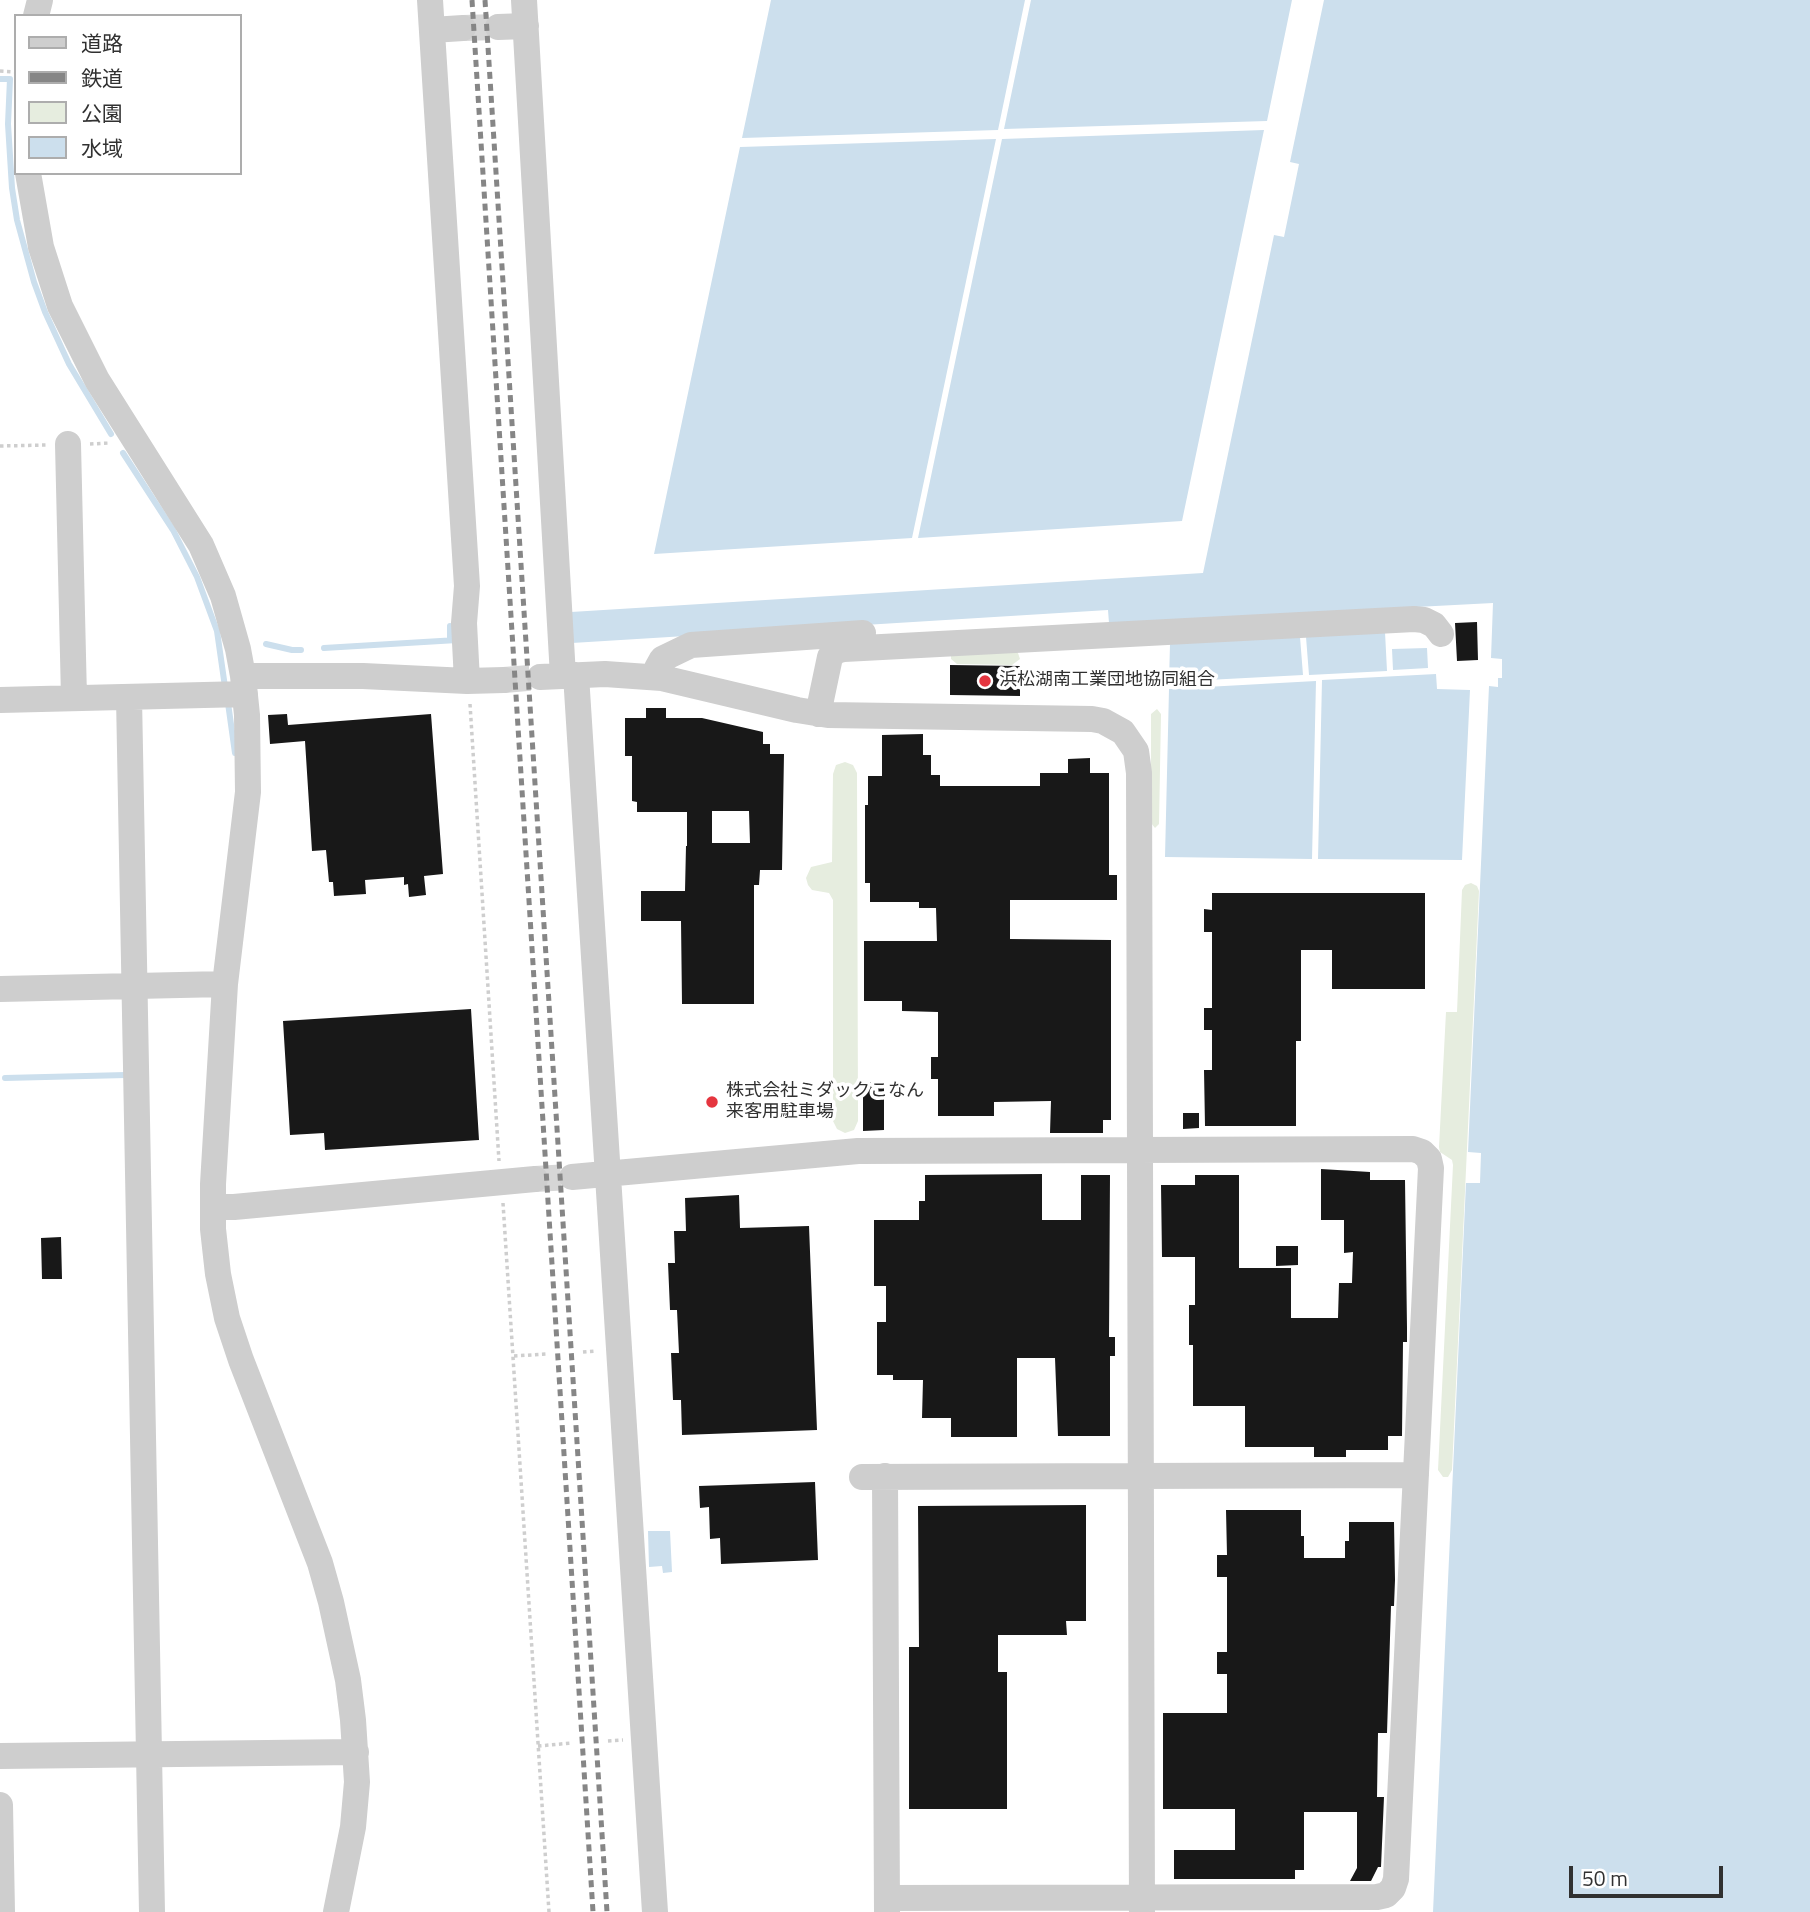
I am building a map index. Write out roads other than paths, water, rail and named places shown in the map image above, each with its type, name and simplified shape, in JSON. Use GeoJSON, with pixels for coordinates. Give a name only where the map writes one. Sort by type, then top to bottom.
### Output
{"type":"FeatureCollection","features":[{"type":"Feature","properties":{"kind":"street"},"geometry":{"type":"LineString","coordinates":[[430,0],[467,586],[464,623],[467,681]]}},
{"type":"Feature","properties":{"kind":"street"},"geometry":{"type":"LineString","coordinates":[[498,27],[525,13],[560,676],[608,1175],[655,1912]]}},
{"type":"Feature","properties":{"kind":"street"},"geometry":{"type":"LineString","coordinates":[[432,30],[463,29]]}},
{"type":"Feature","properties":{"kind":"street"},"geometry":{"type":"LineString","coordinates":[[28,175],[41,247],[60,306],[97,380],[201,545],[223,596],[235,635],[244,685],[248,792],[225,984],[213,1207],[218,1274],[227,1318],[241,1360],[307,1526],[331,1602],[348,1680],[357,1782],[354,1816],[336,1912]]}},
{"type":"Feature","properties":{"kind":"street"},"geometry":{"type":"LineString","coordinates":[[68,444],[74,698]]}},
{"type":"Feature","properties":{"kind":"street"},"geometry":{"type":"LineString","coordinates":[[818,713],[830,657],[836,651],[844,649],[1414,619],[1434,625],[1441,634]]}},
{"type":"Feature","properties":{"kind":"street"},"geometry":{"type":"LineString","coordinates":[[656,677],[658,663],[668,655],[691,645],[704,643],[1074,620]]}},
{"type":"Feature","properties":{"kind":"street"},"geometry":{"type":"LineString","coordinates":[[560,676],[605,674],[656,677],[818,713],[1092,719],[1113,726],[1130,741],[1136,751],[1139,773],[1142,1905]]}},
{"type":"Feature","properties":{"kind":"street"},"geometry":{"type":"LineString","coordinates":[[0,700],[129,697],[363,676],[504,680]]}},
{"type":"Feature","properties":{"kind":"street"},"geometry":{"type":"LineString","coordinates":[[129,697],[152,1912]]}},
{"type":"Feature","properties":{"kind":"street"},"geometry":{"type":"LineString","coordinates":[[0,989],[225,984]]}},
{"type":"Feature","properties":{"kind":"street"},"geometry":{"type":"LineString","coordinates":[[572,1177],[832,1152],[1413,1150],[1422,1152],[1429,1158],[1431,1168],[1416,1475],[1396,1879],[1393,1888],[1386,1895],[1377,1897],[1142,1905],[887,1905],[874,1476],[1416,1475]]}},
{"type":"Feature","properties":{"kind":"street"},"geometry":{"type":"LineString","coordinates":[[213,1207],[535,1179]]}},
{"type":"Feature","properties":{"kind":"street"},"geometry":{"type":"LineString","coordinates":[[0,1756],[356,1752]]}},
{"type":"Feature","properties":{"kind":"street"},"geometry":{"type":"LineString","coordinates":[[0,1805],[2,1912]]}},
{"type":"Feature","properties":{"kind":"water"},"geometry":{"type":"Polygon","coordinates":[[[771,0],[1025,0],[998,130],[742,138],[771,0]]]}},
{"type":"Feature","properties":{"kind":"water"},"geometry":{"type":"Polygon","coordinates":[[[1031,0],[1292,0],[1267,121],[1004,129],[1031,0]]]}},
{"type":"Feature","properties":{"kind":"water"},"geometry":{"type":"Polygon","coordinates":[[[1324,0],[1810,0],[1810,1912],[1433,1912],[1466,1183],[1480,1183],[1481,1153],[1468,1152],[1489,686],[1498,687],[1498,678],[1502,678],[1502,659],[1491,658],[1493,603],[1109,623],[1108,610],[572,643],[571,612],[1203,573],[1274,235],[1284,237],[1299,164],[1290,162],[1324,0]]]}},
{"type":"Feature","properties":{"kind":"water"},"geometry":{"type":"Polygon","coordinates":[[[1264,130],[1182,521],[918,538],[1002,139],[1264,130]]]}},
{"type":"Feature","properties":{"kind":"water"},"geometry":{"type":"Polygon","coordinates":[[[996,139],[912,538],[654,554],[740,147],[996,139]]]}},
{"type":"Feature","properties":{"kind":"water"},"geometry":{"type":"Polygon","coordinates":[[[1385,632],[1387,671],[1309,675],[1306,637],[1385,632]]]}},
{"type":"Feature","properties":{"kind":"water"},"geometry":{"type":"Polygon","coordinates":[[[1300,637],[1303,675],[1169,682],[1170,644],[1300,637]]]}},
{"type":"Feature","properties":{"kind":"water"},"geometry":{"type":"Polygon","coordinates":[[[1427,648],[1428,668],[1393,670],[1392,649],[1427,648]]]}},
{"type":"Feature","properties":{"kind":"water"},"geometry":{"type":"Polygon","coordinates":[[[1436,674],[1437,689],[1470,690],[1462,860],[1318,859],[1322,680],[1436,674]]]}},
{"type":"Feature","properties":{"kind":"water"},"geometry":{"type":"Polygon","coordinates":[[[1316,681],[1312,859],[1165,857],[1169,689],[1316,681]]]}},
{"type":"Feature","properties":{"kind":"water"},"geometry":{"type":"Polygon","coordinates":[[[648,1531],[670,1531],[672,1572],[663,1573],[662,1566],[649,1567],[648,1531]]]}},
{"type":"Feature","properties":{"kind":"waterway"},"geometry":{"type":"LineString","coordinates":[[0,79],[10,79],[8,124],[12,188],[17,220],[34,282],[69,364],[111,434]]}},
{"type":"Feature","properties":{"kind":"waterway"},"geometry":{"type":"LineString","coordinates":[[123,453],[173,530],[197,577],[217,631],[225,687]]}},
{"type":"Feature","properties":{"kind":"waterway"},"geometry":{"type":"LineString","coordinates":[[450,626],[450,640]]}},
{"type":"Feature","properties":{"kind":"waterway"},"geometry":{"type":"LineString","coordinates":[[324,648],[457,640]]}},
{"type":"Feature","properties":{"kind":"waterway"},"geometry":{"type":"LineString","coordinates":[[266,644],[301,650]]}},
{"type":"Feature","properties":{"kind":"waterway"},"geometry":{"type":"LineString","coordinates":[[228,703],[235,753]]}},
{"type":"Feature","properties":{"kind":"waterway"},"geometry":{"type":"LineString","coordinates":[[5,1078],[126,1075]]}},
{"type":"Feature","properties":{"kind":"tunnel"},"geometry":{"type":"LineString","coordinates":[[463,28],[498,27]]}},
{"type":"Feature","properties":{"kind":"tunnel"},"geometry":{"type":"LineString","coordinates":[[504,680],[540,677]]}},
{"type":"Feature","properties":{"kind":"tunnel"},"geometry":{"type":"LineString","coordinates":[[535,1179],[572,1177]]}},
{"type":"Feature","properties":{"kind":"railway"},"geometry":{"type":"LineString","coordinates":[[472,0],[593,1912]]}},
{"type":"Feature","properties":{"kind":"railway"},"geometry":{"type":"LineString","coordinates":[[485,0],[607,1912]]}},
{"type":"Feature","properties":{"kind":"place","name":"浜松湖南工業団地協同組合"},"geometry":{"type":"Point","coordinates":[985,681]}},
{"type":"Feature","properties":{"kind":"place","name":"株式会社ミダックこなん 来客用駐車場"},"geometry":{"type":"Point","coordinates":[712,1102]}}]}
